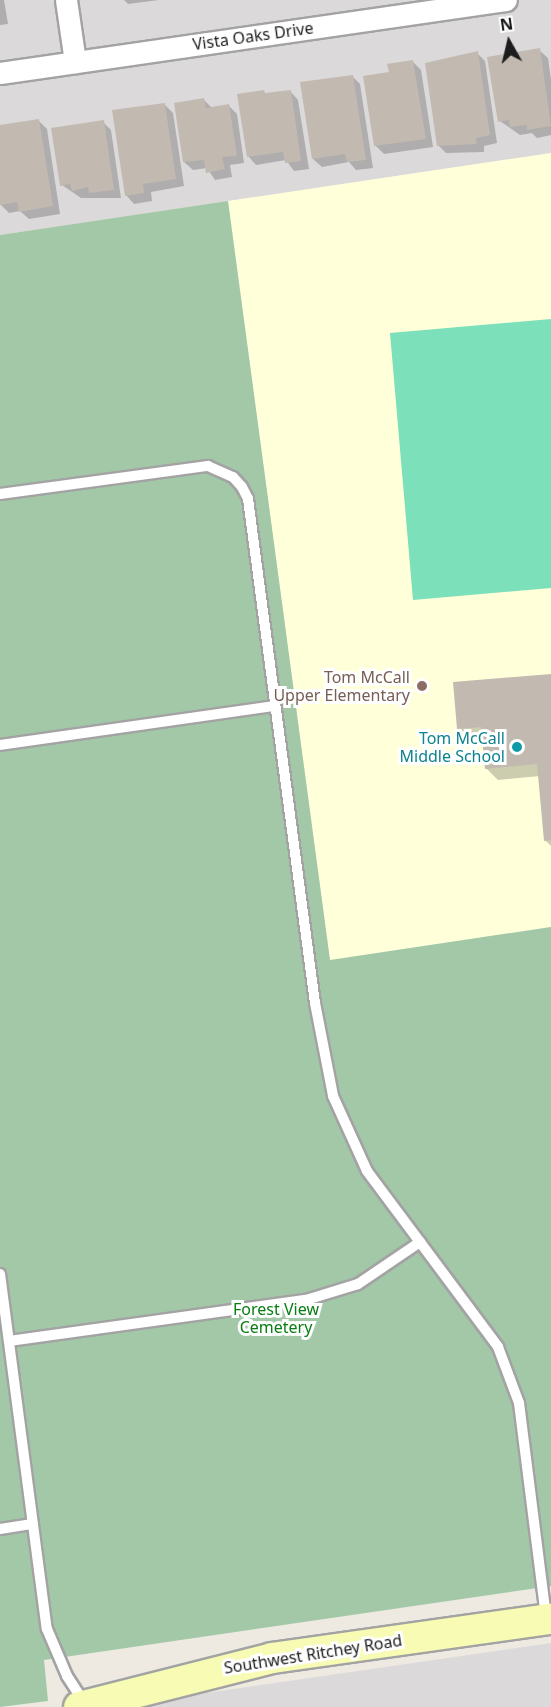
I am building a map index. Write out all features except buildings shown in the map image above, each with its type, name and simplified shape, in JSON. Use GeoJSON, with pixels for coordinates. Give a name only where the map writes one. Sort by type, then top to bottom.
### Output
{"type":"FeatureCollection","features":[{"type":"Feature","properties":{"kind":"street"},"geometry":{"type":"LineString","coordinates":[[66,0],[75,62]]}},
{"type":"Feature","properties":{"kind":"street","name":"Vista Oaks Drive"},"geometry":{"type":"LineString","coordinates":[[0,73],[506,0]]}},
{"type":"Feature","properties":{"kind":"street","name":"Southwest Ritchey Road"},"geometry":{"type":"LineString","coordinates":[[82,1706],[272,1658],[549,1619]]}},
{"type":"Feature","properties":{"kind":"lane"},"geometry":{"type":"LineString","coordinates":[[0,494],[195,467],[222,470],[233,477],[248,499],[315,1003],[333,1096],[367,1171],[498,1347],[519,1403],[549,1619]]}},
{"type":"Feature","properties":{"kind":"lane"},"geometry":{"type":"LineString","coordinates":[[0,745],[276,706]]}},
{"type":"Feature","properties":{"kind":"lane"},"geometry":{"type":"LineString","coordinates":[[9,1341],[306,1300],[358,1284],[420,1242]]}},
{"type":"Feature","properties":{"kind":"lane"},"geometry":{"type":"LineString","coordinates":[[0,1274],[47,1629],[82,1706]]}},
{"type":"Feature","properties":{"kind":"lane"},"geometry":{"type":"LineString","coordinates":[[0,1529],[33,1524]]}},
{"type":"Feature","properties":{"kind":"shaded area"},"geometry":{"type":"Polygon","coordinates":[[[0,0],[551,0],[551,153],[0,235],[0,0]]]}},
{"type":"Feature","properties":{"kind":"shaded area","name":"Tom McCall Upper Elementary"},"geometry":{"type":"Polygon","coordinates":[[[551,153],[551,927],[330,961],[228,201],[551,153]]]}},
{"type":"Feature","properties":{"kind":"shaded area"},"geometry":{"type":"Polygon","coordinates":[[[551,1643],[551,1707],[151,1707],[199,1694],[551,1643]]]}},
{"type":"Feature","properties":{"kind":"green space","name":"Forest View Cemetery"},"geometry":{"type":"Polygon","coordinates":[[[228,201],[330,960],[551,927],[551,1586],[44,1660],[48,1701],[0,1707],[0,235],[228,201]]]}},
{"type":"Feature","properties":{"kind":"green space"},"geometry":{"type":"Polygon","coordinates":[[[551,319],[551,588],[413,600],[390,333],[551,319]]]}},
{"type":"Feature","properties":{"kind":"place","name":"Tom McCall Upper Elementary"},"geometry":{"type":"Point","coordinates":[422,686]}},
{"type":"Feature","properties":{"kind":"place","name":"Tom McCall Middle School"},"geometry":{"type":"Point","coordinates":[517,747]}}]}
